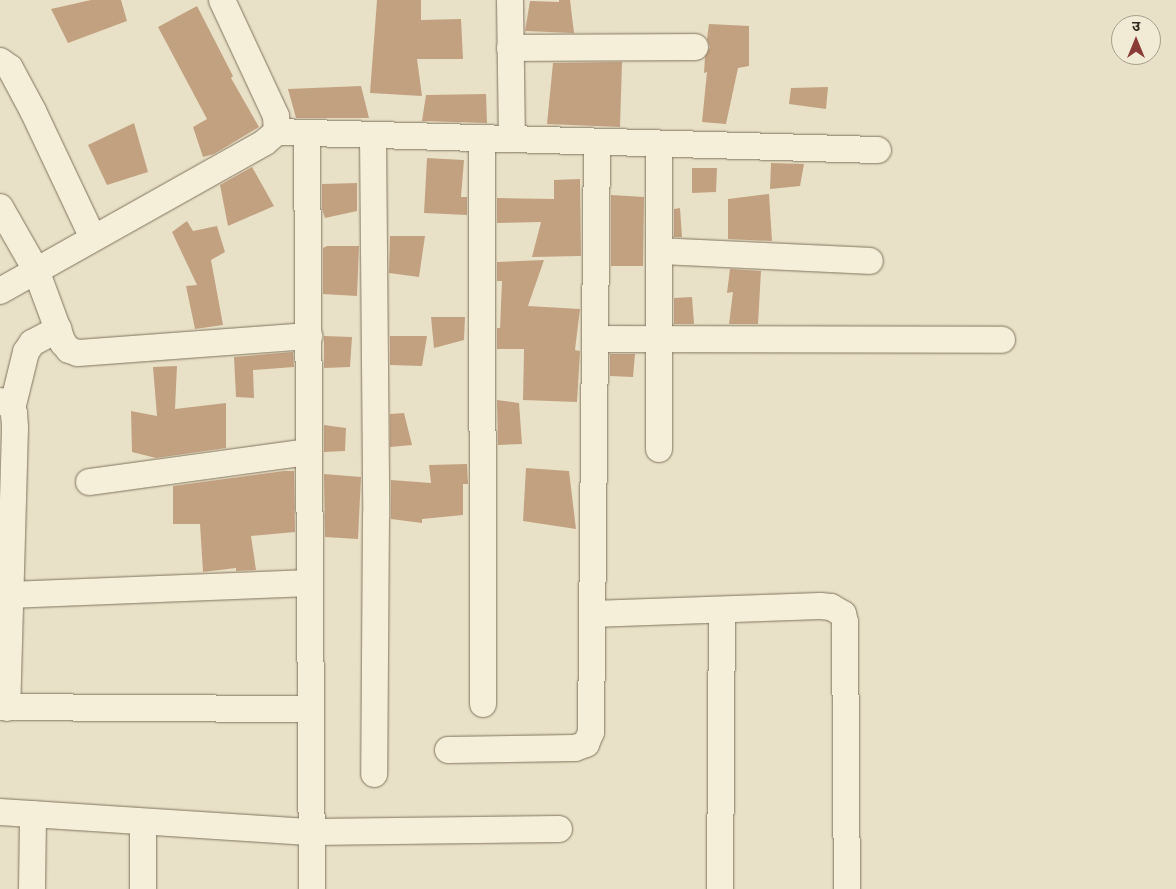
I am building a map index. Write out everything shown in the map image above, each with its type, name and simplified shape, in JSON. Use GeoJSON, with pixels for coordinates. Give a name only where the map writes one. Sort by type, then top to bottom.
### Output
{"type":"FeatureCollection","features":[{"type":"Feature","properties":{"kind":"street"},"geometry":{"type":"LineString","coordinates":[[222,0],[276,116],[277,132]]}},
{"type":"Feature","properties":{"kind":"street"},"geometry":{"type":"LineString","coordinates":[[510,0],[512,139]]}},
{"type":"Feature","properties":{"kind":"street"},"geometry":{"type":"LineString","coordinates":[[510,48],[695,47]]}},
{"type":"Feature","properties":{"kind":"street"},"geometry":{"type":"LineString","coordinates":[[0,61],[10,68],[24,94],[93,238]]}},
{"type":"Feature","properties":{"kind":"street"},"geometry":{"type":"LineString","coordinates":[[0,290],[265,142],[277,132],[878,150]]}},
{"type":"Feature","properties":{"kind":"street"},"geometry":{"type":"LineString","coordinates":[[307,133],[312,889]]}},
{"type":"Feature","properties":{"kind":"street"},"geometry":{"type":"LineString","coordinates":[[373,135],[376,515],[374,774]]}},
{"type":"Feature","properties":{"kind":"street"},"geometry":{"type":"LineString","coordinates":[[482,138],[483,704]]}},
{"type":"Feature","properties":{"kind":"street"},"geometry":{"type":"LineString","coordinates":[[448,750],[575,748],[586,744],[591,732],[596,142]]}},
{"type":"Feature","properties":{"kind":"street"},"geometry":{"type":"LineString","coordinates":[[659,144],[659,449]]}},
{"type":"Feature","properties":{"kind":"street"},"geometry":{"type":"LineString","coordinates":[[0,207],[36,270],[58,329],[69,350],[78,353],[309,336]]}},
{"type":"Feature","properties":{"kind":"street"},"geometry":{"type":"LineString","coordinates":[[659,251],[870,261]]}},
{"type":"Feature","properties":{"kind":"street"},"geometry":{"type":"LineString","coordinates":[[58,329],[32,343],[26,352],[6,405],[15,428],[3,707],[311,709]]}},
{"type":"Feature","properties":{"kind":"street"},"geometry":{"type":"LineString","coordinates":[[595,339],[659,341],[1002,340]]}},
{"type":"Feature","properties":{"kind":"street"},"geometry":{"type":"LineString","coordinates":[[89,482],[309,452]]}},
{"type":"Feature","properties":{"kind":"street"},"geometry":{"type":"LineString","coordinates":[[9,595],[310,583]]}},
{"type":"Feature","properties":{"kind":"street"},"geometry":{"type":"LineString","coordinates":[[592,614],[820,606],[831,607],[842,614],[846,622],[847,889]]}},
{"type":"Feature","properties":{"kind":"street"},"geometry":{"type":"LineString","coordinates":[[720,889],[722,610]]}},
{"type":"Feature","properties":{"kind":"street"},"geometry":{"type":"LineString","coordinates":[[0,812],[312,832],[559,829]]}},
{"type":"Feature","properties":{"kind":"street"},"geometry":{"type":"LineString","coordinates":[[32,889],[33,814]]}},
{"type":"Feature","properties":{"kind":"street"},"geometry":{"type":"LineString","coordinates":[[143,822],[143,889]]}},
{"type":"Feature","properties":{"kind":"building"},"geometry":{"type":"Polygon","coordinates":[[[91,0],[121,0],[127,21],[68,43],[51,9],[91,0]]]}},
{"type":"Feature","properties":{"kind":"building"},"geometry":{"type":"Polygon","coordinates":[[[377,0],[421,0],[421,20],[461,19],[463,59],[417,59],[422,96],[370,93],[377,0]]]}},
{"type":"Feature","properties":{"kind":"building"},"geometry":{"type":"Polygon","coordinates":[[[559,0],[570,0],[574,33],[525,31],[530,1],[559,2],[559,0]]]}},
{"type":"Feature","properties":{"kind":"building"},"geometry":{"type":"Polygon","coordinates":[[[197,6],[233,76],[231,78],[259,127],[214,154],[203,157],[193,127],[207,119],[158,27],[197,6]]]}},
{"type":"Feature","properties":{"kind":"building"},"geometry":{"type":"Polygon","coordinates":[[[709,24],[749,26],[749,66],[738,68],[726,124],[702,122],[707,72],[704,73],[705,57],[710,47],[707,39],[709,24]]]}},
{"type":"Feature","properties":{"kind":"building"},"geometry":{"type":"Polygon","coordinates":[[[622,62],[620,127],[547,124],[553,63],[622,62]]]}},
{"type":"Feature","properties":{"kind":"building"},"geometry":{"type":"Polygon","coordinates":[[[361,86],[369,118],[296,118],[288,89],[361,86]]]}},
{"type":"Feature","properties":{"kind":"building"},"geometry":{"type":"Polygon","coordinates":[[[828,87],[826,109],[789,104],[791,88],[828,87]]]}},
{"type":"Feature","properties":{"kind":"building"},"geometry":{"type":"Polygon","coordinates":[[[486,94],[487,123],[422,121],[426,95],[486,94]]]}},
{"type":"Feature","properties":{"kind":"building"},"geometry":{"type":"Polygon","coordinates":[[[134,123],[148,172],[107,185],[88,145],[134,123]]]}},
{"type":"Feature","properties":{"kind":"building"},"geometry":{"type":"Polygon","coordinates":[[[427,158],[464,160],[461,197],[467,197],[467,215],[424,213],[427,158]]]}},
{"type":"Feature","properties":{"kind":"building"},"geometry":{"type":"Polygon","coordinates":[[[771,163],[804,164],[800,186],[770,189],[771,163]]]}},
{"type":"Feature","properties":{"kind":"building"},"geometry":{"type":"Polygon","coordinates":[[[252,167],[274,206],[228,226],[220,185],[252,167]]]}},
{"type":"Feature","properties":{"kind":"building"},"geometry":{"type":"Polygon","coordinates":[[[692,168],[717,168],[716,192],[692,193],[692,168]]]}},
{"type":"Feature","properties":{"kind":"building"},"geometry":{"type":"Polygon","coordinates":[[[580,179],[581,256],[532,257],[541,222],[497,223],[497,198],[554,199],[554,180],[580,179]]]}},
{"type":"Feature","properties":{"kind":"building"},"geometry":{"type":"Polygon","coordinates":[[[357,183],[357,211],[325,218],[322,209],[322,184],[357,183]]]}},
{"type":"Feature","properties":{"kind":"building"},"geometry":{"type":"Polygon","coordinates":[[[769,194],[772,241],[728,239],[728,199],[769,194]]]}},
{"type":"Feature","properties":{"kind":"building"},"geometry":{"type":"Polygon","coordinates":[[[611,195],[644,197],[643,266],[611,266],[611,195]]]}},
{"type":"Feature","properties":{"kind":"building"},"geometry":{"type":"Polygon","coordinates":[[[680,208],[682,237],[674,237],[674,209],[680,208]]]}},
{"type":"Feature","properties":{"kind":"building"},"geometry":{"type":"Polygon","coordinates":[[[187,221],[193,231],[217,226],[225,252],[211,260],[223,325],[195,329],[186,286],[197,285],[172,232],[187,221]]]}},
{"type":"Feature","properties":{"kind":"building"},"geometry":{"type":"Polygon","coordinates":[[[390,236],[425,236],[419,277],[389,273],[390,236]]]}},
{"type":"Feature","properties":{"kind":"building"},"geometry":{"type":"Polygon","coordinates":[[[327,246],[359,246],[357,296],[323,294],[323,248],[327,246]]]}},
{"type":"Feature","properties":{"kind":"building"},"geometry":{"type":"Polygon","coordinates":[[[544,260],[528,306],[580,309],[575,350],[580,351],[577,402],[523,400],[524,349],[497,349],[497,328],[500,328],[502,281],[497,281],[497,262],[544,260]]]}},
{"type":"Feature","properties":{"kind":"building"},"geometry":{"type":"Polygon","coordinates":[[[730,269],[761,271],[758,324],[729,324],[733,292],[727,293],[730,269]]]}},
{"type":"Feature","properties":{"kind":"building"},"geometry":{"type":"Polygon","coordinates":[[[692,297],[694,324],[674,324],[674,298],[692,297]]]}},
{"type":"Feature","properties":{"kind":"building"},"geometry":{"type":"Polygon","coordinates":[[[431,317],[465,317],[464,340],[434,348],[431,317]]]}},
{"type":"Feature","properties":{"kind":"building"},"geometry":{"type":"Polygon","coordinates":[[[324,336],[352,337],[350,367],[324,368],[324,336]]]}},
{"type":"Feature","properties":{"kind":"building"},"geometry":{"type":"Polygon","coordinates":[[[390,336],[427,336],[422,366],[390,365],[390,336]]]}},
{"type":"Feature","properties":{"kind":"building"},"geometry":{"type":"Polygon","coordinates":[[[293,352],[294,367],[253,370],[254,398],[236,397],[234,357],[293,352]]]}},
{"type":"Feature","properties":{"kind":"building"},"geometry":{"type":"Polygon","coordinates":[[[610,354],[635,354],[633,377],[610,376],[610,354]]]}},
{"type":"Feature","properties":{"kind":"building"},"geometry":{"type":"Polygon","coordinates":[[[177,366],[175,409],[226,403],[226,448],[156,458],[132,452],[131,411],[157,416],[153,367],[177,366]]]}},
{"type":"Feature","properties":{"kind":"building"},"geometry":{"type":"Polygon","coordinates":[[[497,400],[519,403],[522,444],[498,445],[497,400]]]}},
{"type":"Feature","properties":{"kind":"building"},"geometry":{"type":"Polygon","coordinates":[[[404,413],[412,445],[390,447],[390,414],[404,413]]]}},
{"type":"Feature","properties":{"kind":"building"},"geometry":{"type":"Polygon","coordinates":[[[324,425],[346,428],[345,451],[324,452],[324,425]]]}},
{"type":"Feature","properties":{"kind":"building"},"geometry":{"type":"Polygon","coordinates":[[[467,464],[468,484],[463,484],[463,515],[422,519],[422,523],[391,519],[391,480],[431,483],[429,465],[467,464]]]}},
{"type":"Feature","properties":{"kind":"building"},"geometry":{"type":"Polygon","coordinates":[[[526,468],[569,471],[576,529],[523,521],[526,468]]]}},
{"type":"Feature","properties":{"kind":"building"},"geometry":{"type":"Polygon","coordinates":[[[294,471],[295,532],[251,536],[256,570],[236,571],[236,568],[203,572],[200,524],[173,524],[173,486],[294,471]]]}},
{"type":"Feature","properties":{"kind":"building"},"geometry":{"type":"Polygon","coordinates":[[[324,474],[361,477],[358,539],[325,537],[324,474]]]}}]}
